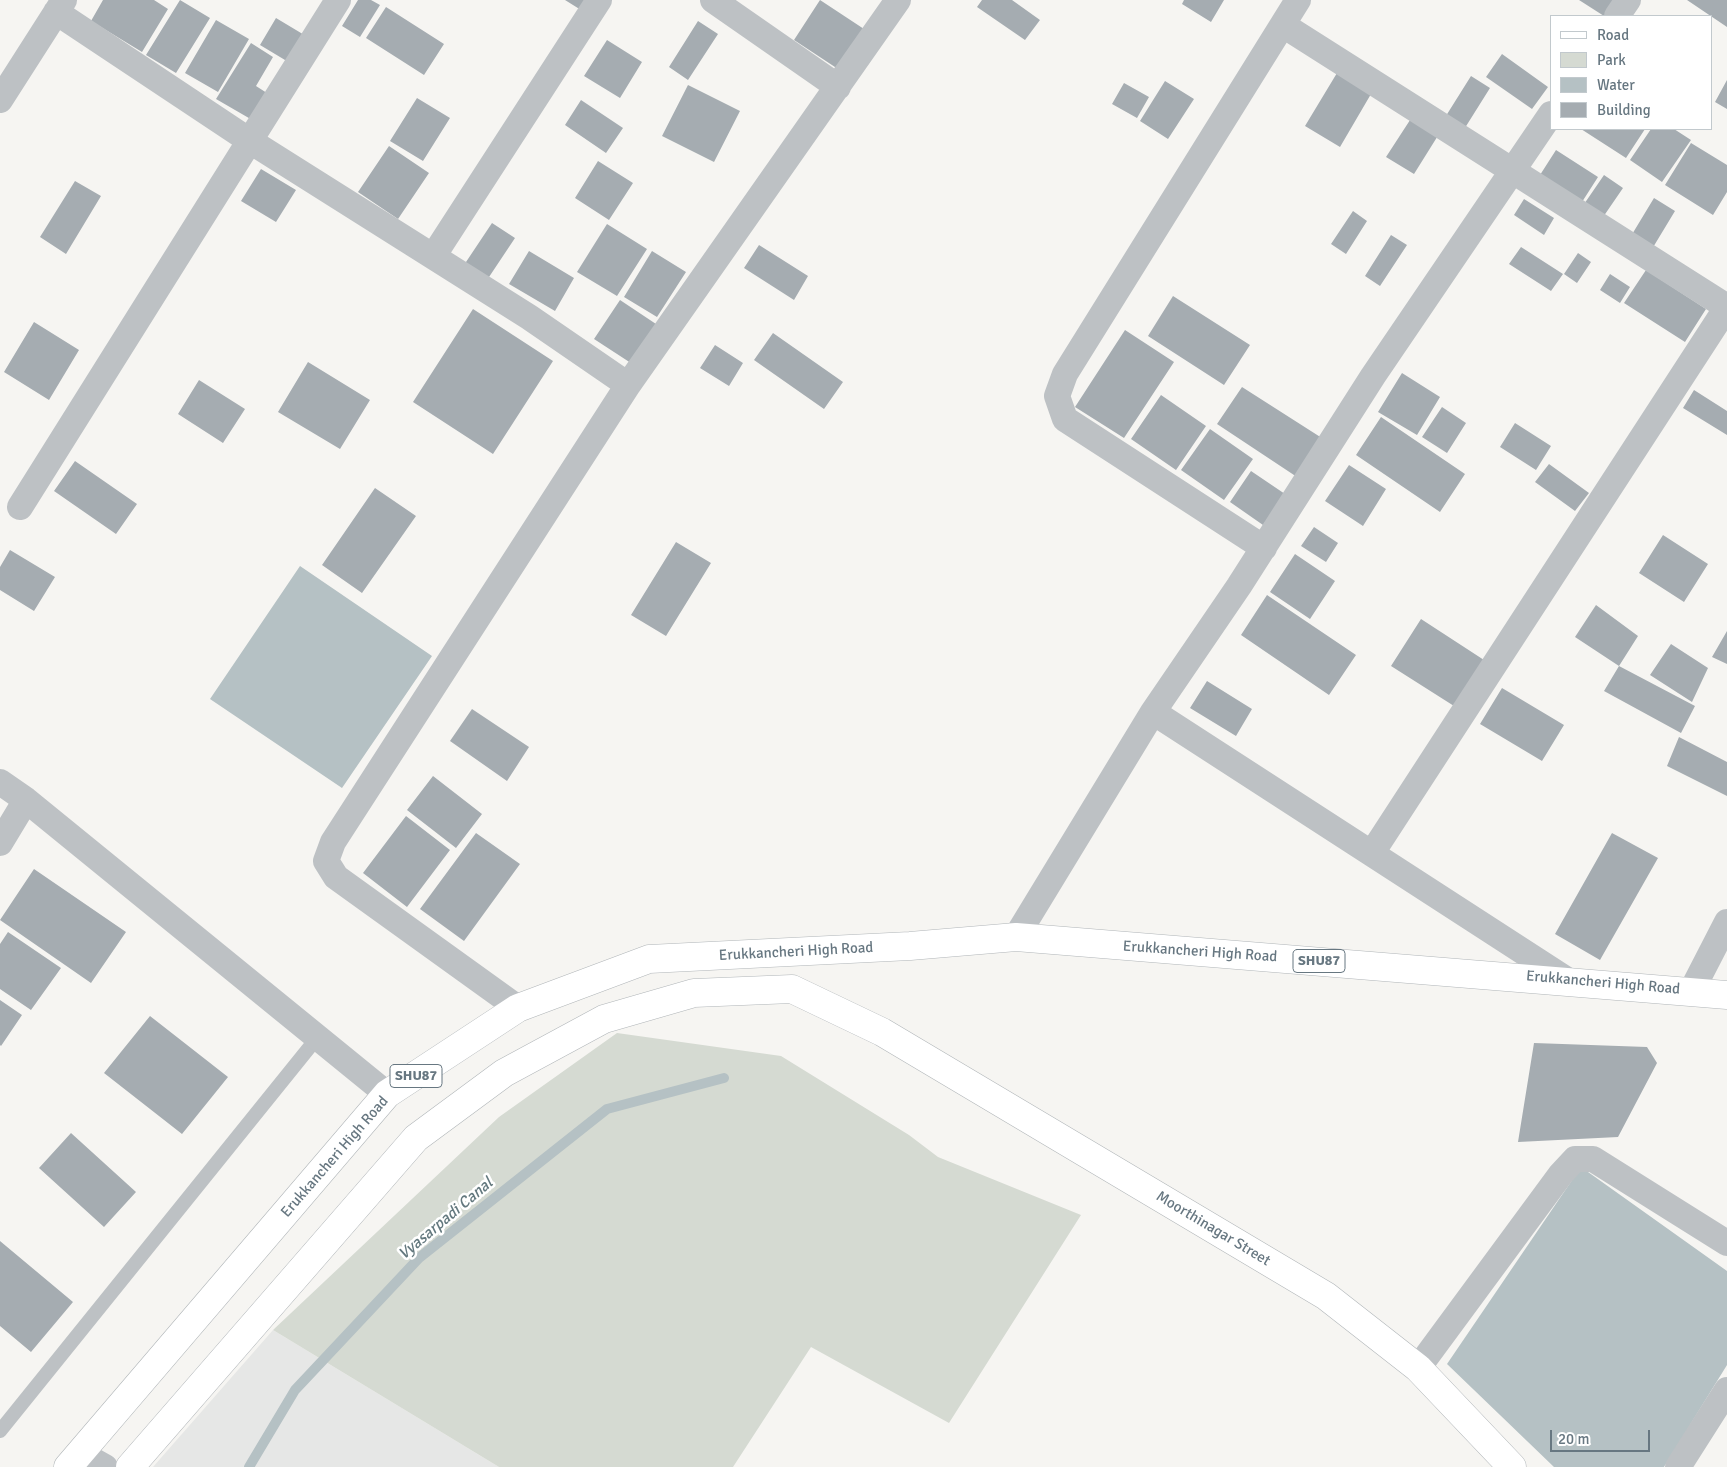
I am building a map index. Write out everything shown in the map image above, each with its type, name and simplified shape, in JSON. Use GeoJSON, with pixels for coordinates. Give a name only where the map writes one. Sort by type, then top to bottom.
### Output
{"type":"FeatureCollection","features":[{"type":"Feature","properties":{"kind":"main road","name":"Erukkancheri High Road"},"geometry":{"type":"LineString","coordinates":[[74,1460],[387,1094],[518,1008],[649,958],[910,946],[1016,937],[1692,990],[1727,995]]}},
{"type":"Feature","properties":{"kind":"main road","name":"Moorthinagar Street"},"geometry":{"type":"LineString","coordinates":[[130,1467],[416,1138],[504,1073],[604,1019],[694,993],[792,989],[882,1032],[1326,1296],[1418,1368],[1512,1467]]}},
{"type":"Feature","properties":{"kind":"street"},"geometry":{"type":"LineString","coordinates":[[20,507],[338,0]]}},
{"type":"Feature","properties":{"kind":"street"},"geometry":{"type":"LineString","coordinates":[[434,255],[599,0]]}},
{"type":"Feature","properties":{"kind":"street"},"geometry":{"type":"LineString","coordinates":[[713,0],[838,87]]}},
{"type":"Feature","properties":{"kind":"street"},"geometry":{"type":"LineString","coordinates":[[518,1008],[336,877],[326,861],[333,842],[628,385],[898,0]]}},
{"type":"Feature","properties":{"kind":"street"},"geometry":{"type":"LineString","coordinates":[[1264,548],[1065,419],[1057,396],[1065,374],[1298,0]]}},
{"type":"Feature","properties":{"kind":"street"},"geometry":{"type":"LineString","coordinates":[[1618,15],[1628,0]]}},
{"type":"Feature","properties":{"kind":"street"},"geometry":{"type":"LineString","coordinates":[[0,100],[60,6],[250,141],[434,255],[628,385]]}},
{"type":"Feature","properties":{"kind":"street"},"geometry":{"type":"LineString","coordinates":[[1283,25],[1727,307],[1372,853]]}},
{"type":"Feature","properties":{"kind":"street"},"geometry":{"type":"LineString","coordinates":[[1016,937],[1153,712],[1264,548],[1379,368],[1550,115]]}},
{"type":"Feature","properties":{"kind":"street"},"geometry":{"type":"LineString","coordinates":[[1153,712],[1567,980]]}},
{"type":"Feature","properties":{"kind":"street"},"geometry":{"type":"LineString","coordinates":[[0,782],[26,800],[387,1094]]}},
{"type":"Feature","properties":{"kind":"street"},"geometry":{"type":"LineString","coordinates":[[0,843],[26,800]]}},
{"type":"Feature","properties":{"kind":"street"},"geometry":{"type":"LineString","coordinates":[[1692,990],[1727,922]]}},
{"type":"Feature","properties":{"kind":"street"},"geometry":{"type":"LineString","coordinates":[[1418,1368],[1561,1174],[1575,1159],[1593,1159],[1726,1238]]}},
{"type":"Feature","properties":{"kind":"street"},"geometry":{"type":"LineString","coordinates":[[1678,1467],[1727,1390]]}},
{"type":"Feature","properties":{"kind":"street"},"geometry":{"type":"LineString","coordinates":[[74,1460],[105,1467]]}},
{"type":"Feature","properties":{"kind":"lane"},"geometry":{"type":"LineString","coordinates":[[0,1431],[317,1038]]}},
{"type":"Feature","properties":{"kind":"shaded area"},"geometry":{"type":"Polygon","coordinates":[[[273,1330],[499,1467],[153,1467],[273,1330]]]}},
{"type":"Feature","properties":{"kind":"green space"},"geometry":{"type":"Polygon","coordinates":[[[617,1033],[781,1056],[909,1135],[938,1157],[1081,1215],[949,1423],[811,1347],[733,1467],[499,1467],[273,1330],[499,1117],[617,1033]]]}},
{"type":"Feature","properties":{"kind":"water"},"geometry":{"type":"Polygon","coordinates":[[[300,566],[432,656],[342,788],[210,699],[300,566]]]}},
{"type":"Feature","properties":{"kind":"water"},"geometry":{"type":"Polygon","coordinates":[[[1581,1167],[1727,1271],[1727,1365],[1664,1467],[1554,1467],[1447,1364],[1581,1167]]]}},
{"type":"Feature","properties":{"kind":"building"},"geometry":{"type":"Polygon","coordinates":[[[103,0],[154,0],[168,9],[142,52],[91,21],[103,0]]]}},
{"type":"Feature","properties":{"kind":"building"},"geometry":{"type":"Polygon","coordinates":[[[180,0],[210,18],[176,73],[146,55],[180,0]]]}},
{"type":"Feature","properties":{"kind":"building"},"geometry":{"type":"Polygon","coordinates":[[[358,0],[371,0],[380,5],[360,37],[342,26],[358,0]]]}},
{"type":"Feature","properties":{"kind":"building"},"geometry":{"type":"Polygon","coordinates":[[[565,0],[588,0],[581,10],[565,0]]]}},
{"type":"Feature","properties":{"kind":"building"},"geometry":{"type":"Polygon","coordinates":[[[820,0],[864,29],[838,69],[794,40],[820,0]]]}},
{"type":"Feature","properties":{"kind":"building"},"geometry":{"type":"Polygon","coordinates":[[[982,0],[1012,0],[1040,20],[1025,40],[977,7],[982,0]]]}},
{"type":"Feature","properties":{"kind":"building"},"geometry":{"type":"Polygon","coordinates":[[[1184,0],[1224,0],[1211,22],[1182,4],[1184,0]]]}},
{"type":"Feature","properties":{"kind":"building"},"geometry":{"type":"Polygon","coordinates":[[[1579,0],[1620,0],[1610,15],[1602,15],[1579,0]]]}},
{"type":"Feature","properties":{"kind":"building"},"geometry":{"type":"Polygon","coordinates":[[[1687,0],[1727,0],[1727,27],[1712,15],[1687,0]]]}},
{"type":"Feature","properties":{"kind":"building"},"geometry":{"type":"Polygon","coordinates":[[[386,7],[444,44],[424,75],[366,38],[386,7]]]}},
{"type":"Feature","properties":{"kind":"building"},"geometry":{"type":"Polygon","coordinates":[[[276,18],[306,36],[290,63],[260,45],[276,18]]]}},
{"type":"Feature","properties":{"kind":"building"},"geometry":{"type":"Polygon","coordinates":[[[216,20],[249,39],[218,92],[185,73],[216,20]]]}},
{"type":"Feature","properties":{"kind":"building"},"geometry":{"type":"Polygon","coordinates":[[[698,21],[718,34],[688,80],[669,67],[698,21]]]}},
{"type":"Feature","properties":{"kind":"building"},"geometry":{"type":"Polygon","coordinates":[[[607,40],[642,62],[620,98],[584,76],[607,40]]]}},
{"type":"Feature","properties":{"kind":"building"},"geometry":{"type":"Polygon","coordinates":[[[251,43],[273,57],[256,86],[270,95],[254,121],[216,99],[251,43]]]}},
{"type":"Feature","properties":{"kind":"building"},"geometry":{"type":"Polygon","coordinates":[[[1502,54],[1548,87],[1532,109],[1486,77],[1502,54]]]}},
{"type":"Feature","properties":{"kind":"building"},"geometry":{"type":"Polygon","coordinates":[[[1337,73],[1371,94],[1340,147],[1305,126],[1337,73]]]}},
{"type":"Feature","properties":{"kind":"building"},"geometry":{"type":"Polygon","coordinates":[[[1471,76],[1490,88],[1463,131],[1444,119],[1471,76]]]}},
{"type":"Feature","properties":{"kind":"building"},"geometry":{"type":"Polygon","coordinates":[[[1727,80],[1727,109],[1715,102],[1727,80]]]}},
{"type":"Feature","properties":{"kind":"building"},"geometry":{"type":"Polygon","coordinates":[[[1165,81],[1194,99],[1168,139],[1140,121],[1165,81]]]}},
{"type":"Feature","properties":{"kind":"building"},"geometry":{"type":"Polygon","coordinates":[[[1124,83],[1149,97],[1137,118],[1112,104],[1124,83]]]}},
{"type":"Feature","properties":{"kind":"building"},"geometry":{"type":"Polygon","coordinates":[[[688,85],[740,111],[714,162],[662,136],[688,85]]]}},
{"type":"Feature","properties":{"kind":"building"},"geometry":{"type":"Polygon","coordinates":[[[417,98],[450,118],[423,161],[390,141],[417,98]]]}},
{"type":"Feature","properties":{"kind":"building"},"geometry":{"type":"Polygon","coordinates":[[[581,100],[623,128],[606,153],[565,125],[581,100]]]}},
{"type":"Feature","properties":{"kind":"building"},"geometry":{"type":"Polygon","coordinates":[[[1412,117],[1439,134],[1414,174],[1386,157],[1412,117]]]}},
{"type":"Feature","properties":{"kind":"building"},"geometry":{"type":"Polygon","coordinates":[[[1583,130],[1644,130],[1626,158],[1583,130]]]}},
{"type":"Feature","properties":{"kind":"building"},"geometry":{"type":"Polygon","coordinates":[[[1650,130],[1676,130],[1691,140],[1662,182],[1630,160],[1650,130]]]}},
{"type":"Feature","properties":{"kind":"building"},"geometry":{"type":"Polygon","coordinates":[[[1691,143],[1727,165],[1727,192],[1713,215],[1665,185],[1691,143]]]}},
{"type":"Feature","properties":{"kind":"building"},"geometry":{"type":"Polygon","coordinates":[[[389,146],[429,173],[398,219],[358,192],[389,146]]]}},
{"type":"Feature","properties":{"kind":"building"},"geometry":{"type":"Polygon","coordinates":[[[1556,150],[1598,177],[1582,202],[1540,175],[1556,150]]]}},
{"type":"Feature","properties":{"kind":"building"},"geometry":{"type":"Polygon","coordinates":[[[598,161],[633,183],[609,220],[575,198],[598,161]]]}},
{"type":"Feature","properties":{"kind":"building"},"geometry":{"type":"Polygon","coordinates":[[[261,169],[296,190],[276,222],[241,201],[261,169]]]}},
{"type":"Feature","properties":{"kind":"building"},"geometry":{"type":"Polygon","coordinates":[[[1604,175],[1623,188],[1599,223],[1580,210],[1604,175]]]}},
{"type":"Feature","properties":{"kind":"building"},"geometry":{"type":"Polygon","coordinates":[[[75,181],[101,196],[66,254],[40,237],[75,181]]]}},
{"type":"Feature","properties":{"kind":"building"},"geometry":{"type":"Polygon","coordinates":[[[1654,198],[1675,211],[1652,249],[1631,236],[1654,198]]]}},
{"type":"Feature","properties":{"kind":"building"},"geometry":{"type":"Polygon","coordinates":[[[1524,199],[1554,218],[1544,235],[1514,215],[1524,199]]]}},
{"type":"Feature","properties":{"kind":"building"},"geometry":{"type":"Polygon","coordinates":[[[1353,211],[1367,221],[1346,254],[1331,244],[1353,211]]]}},
{"type":"Feature","properties":{"kind":"building"},"geometry":{"type":"Polygon","coordinates":[[[492,223],[515,238],[487,280],[464,265],[492,223]]]}},
{"type":"Feature","properties":{"kind":"building"},"geometry":{"type":"Polygon","coordinates":[[[607,224],[647,249],[617,296],[577,272],[607,224]]]}},
{"type":"Feature","properties":{"kind":"building"},"geometry":{"type":"Polygon","coordinates":[[[1391,235],[1407,245],[1380,286],[1365,276],[1391,235]]]}},
{"type":"Feature","properties":{"kind":"building"},"geometry":{"type":"Polygon","coordinates":[[[759,245],[808,276],[794,300],[744,268],[759,245]]]}},
{"type":"Feature","properties":{"kind":"building"},"geometry":{"type":"Polygon","coordinates":[[[1521,247],[1563,274],[1551,291],[1509,264],[1521,247]]]}},
{"type":"Feature","properties":{"kind":"building"},"geometry":{"type":"Polygon","coordinates":[[[529,251],[574,278],[555,311],[509,284],[529,251]]]}},
{"type":"Feature","properties":{"kind":"building"},"geometry":{"type":"Polygon","coordinates":[[[652,251],[686,272],[657,317],[624,297],[652,251]]]}},
{"type":"Feature","properties":{"kind":"building"},"geometry":{"type":"Polygon","coordinates":[[[1578,253],[1591,262],[1577,283],[1564,274],[1578,253]]]}},
{"type":"Feature","properties":{"kind":"building"},"geometry":{"type":"Polygon","coordinates":[[[1646,270],[1706,309],[1685,342],[1624,303],[1646,270]]]}},
{"type":"Feature","properties":{"kind":"building"},"geometry":{"type":"Polygon","coordinates":[[[1610,274],[1630,287],[1620,303],[1600,290],[1610,274]]]}},
{"type":"Feature","properties":{"kind":"building"},"geometry":{"type":"Polygon","coordinates":[[[1173,296],[1250,345],[1224,385],[1148,336],[1173,296]]]}},
{"type":"Feature","properties":{"kind":"building"},"geometry":{"type":"Polygon","coordinates":[[[620,300],[662,328],[637,367],[594,339],[620,300]]]}},
{"type":"Feature","properties":{"kind":"building"},"geometry":{"type":"Polygon","coordinates":[[[473,309],[553,361],[493,454],[413,402],[473,309]]]}},
{"type":"Feature","properties":{"kind":"building"},"geometry":{"type":"Polygon","coordinates":[[[34,322],[79,350],[49,400],[4,372],[34,322]]]}},
{"type":"Feature","properties":{"kind":"building"},"geometry":{"type":"Polygon","coordinates":[[[1125,330],[1174,362],[1124,438],[1075,407],[1125,330]]]}},
{"type":"Feature","properties":{"kind":"building"},"geometry":{"type":"Polygon","coordinates":[[[773,333],[843,382],[824,409],[754,360],[773,333]]]}},
{"type":"Feature","properties":{"kind":"building"},"geometry":{"type":"Polygon","coordinates":[[[715,345],[743,363],[729,386],[700,368],[715,345]]]}},
{"type":"Feature","properties":{"kind":"building"},"geometry":{"type":"Polygon","coordinates":[[[308,362],[370,400],[340,449],[278,412],[308,362]]]}},
{"type":"Feature","properties":{"kind":"building"},"geometry":{"type":"Polygon","coordinates":[[[1402,373],[1440,397],[1417,435],[1378,412],[1402,373]]]}},
{"type":"Feature","properties":{"kind":"building"},"geometry":{"type":"Polygon","coordinates":[[[199,380],[245,409],[223,443],[178,414],[199,380]]]}},
{"type":"Feature","properties":{"kind":"building"},"geometry":{"type":"Polygon","coordinates":[[[1242,387],[1325,440],[1300,479],[1217,424],[1242,387]]]}},
{"type":"Feature","properties":{"kind":"building"},"geometry":{"type":"Polygon","coordinates":[[[1694,390],[1727,411],[1727,435],[1683,408],[1694,390]]]}},
{"type":"Feature","properties":{"kind":"building"},"geometry":{"type":"Polygon","coordinates":[[[1161,395],[1206,426],[1176,470],[1131,439],[1161,395]]]}},
{"type":"Feature","properties":{"kind":"building"},"geometry":{"type":"Polygon","coordinates":[[[1442,407],[1466,423],[1447,453],[1422,437],[1442,407]]]}},
{"type":"Feature","properties":{"kind":"building"},"geometry":{"type":"Polygon","coordinates":[[[1381,417],[1465,474],[1440,512],[1356,455],[1381,417]]]}},
{"type":"Feature","properties":{"kind":"building"},"geometry":{"type":"Polygon","coordinates":[[[1515,423],[1551,446],[1536,470],[1500,447],[1515,423]]]}},
{"type":"Feature","properties":{"kind":"building"},"geometry":{"type":"Polygon","coordinates":[[[1210,429],[1253,459],[1224,500],[1181,470],[1210,429]]]}},
{"type":"Feature","properties":{"kind":"building"},"geometry":{"type":"Polygon","coordinates":[[[75,461],[137,504],[116,534],[54,491],[75,461]]]}},
{"type":"Feature","properties":{"kind":"building"},"geometry":{"type":"Polygon","coordinates":[[[1549,464],[1589,493],[1575,511],[1535,482],[1549,464]]]}},
{"type":"Feature","properties":{"kind":"building"},"geometry":{"type":"Polygon","coordinates":[[[1349,465],[1386,489],[1363,526],[1325,501],[1349,465]]]}},
{"type":"Feature","properties":{"kind":"building"},"geometry":{"type":"Polygon","coordinates":[[[1251,471],[1285,494],[1263,525],[1230,502],[1251,471]]]}},
{"type":"Feature","properties":{"kind":"building"},"geometry":{"type":"Polygon","coordinates":[[[375,488],[416,516],[362,593],[322,565],[375,488]]]}},
{"type":"Feature","properties":{"kind":"building"},"geometry":{"type":"Polygon","coordinates":[[[1314,527],[1338,543],[1326,562],[1301,546],[1314,527]]]}},
{"type":"Feature","properties":{"kind":"building"},"geometry":{"type":"Polygon","coordinates":[[[1663,535],[1708,564],[1684,602],[1639,573],[1663,535]]]}},
{"type":"Feature","properties":{"kind":"building"},"geometry":{"type":"Polygon","coordinates":[[[676,542],[711,563],[666,636],[631,615],[676,542]]]}},
{"type":"Feature","properties":{"kind":"building"},"geometry":{"type":"Polygon","coordinates":[[[10,550],[55,577],[34,611],[0,590],[0,567],[10,550]]]}},
{"type":"Feature","properties":{"kind":"building"},"geometry":{"type":"Polygon","coordinates":[[[1295,554],[1335,581],[1310,619],[1270,592],[1295,554]]]}},
{"type":"Feature","properties":{"kind":"building"},"geometry":{"type":"Polygon","coordinates":[[[1267,595],[1356,655],[1329,695],[1241,635],[1267,595]]]}},
{"type":"Feature","properties":{"kind":"building"},"geometry":{"type":"Polygon","coordinates":[[[1596,605],[1638,636],[1619,666],[1575,637],[1596,605]]]}},
{"type":"Feature","properties":{"kind":"building"},"geometry":{"type":"Polygon","coordinates":[[[1421,619],[1484,660],[1454,706],[1391,666],[1421,619]]]}},
{"type":"Feature","properties":{"kind":"building"},"geometry":{"type":"Polygon","coordinates":[[[1727,631],[1727,664],[1712,657],[1727,631]]]}},
{"type":"Feature","properties":{"kind":"building"},"geometry":{"type":"Polygon","coordinates":[[[1671,644],[1708,668],[1692,702],[1650,675],[1671,644]]]}},
{"type":"Feature","properties":{"kind":"building"},"geometry":{"type":"Polygon","coordinates":[[[1619,666],[1695,706],[1681,733],[1604,691],[1619,666]]]}},
{"type":"Feature","properties":{"kind":"building"},"geometry":{"type":"Polygon","coordinates":[[[1207,681],[1252,709],[1236,736],[1190,708],[1207,681]]]}},
{"type":"Feature","properties":{"kind":"building"},"geometry":{"type":"Polygon","coordinates":[[[1502,688],[1564,725],[1542,761],[1480,724],[1502,688]]]}},
{"type":"Feature","properties":{"kind":"building"},"geometry":{"type":"Polygon","coordinates":[[[472,709],[529,747],[507,781],[450,741],[472,709]]]}},
{"type":"Feature","properties":{"kind":"building"},"geometry":{"type":"Polygon","coordinates":[[[1679,737],[1727,762],[1727,796],[1667,766],[1679,737]]]}},
{"type":"Feature","properties":{"kind":"building"},"geometry":{"type":"Polygon","coordinates":[[[433,776],[482,814],[456,848],[407,810],[433,776]]]}},
{"type":"Feature","properties":{"kind":"building"},"geometry":{"type":"Polygon","coordinates":[[[406,816],[450,850],[407,907],[363,873],[406,816]]]}},
{"type":"Feature","properties":{"kind":"building"},"geometry":{"type":"Polygon","coordinates":[[[476,833],[520,864],[464,941],[420,909],[476,833]]]}},
{"type":"Feature","properties":{"kind":"building"},"geometry":{"type":"Polygon","coordinates":[[[1612,833],[1658,858],[1600,960],[1555,934],[1612,833]]]}},
{"type":"Feature","properties":{"kind":"building"},"geometry":{"type":"Polygon","coordinates":[[[34,869],[126,932],[91,983],[0,920],[34,869]]]}},
{"type":"Feature","properties":{"kind":"building"},"geometry":{"type":"Polygon","coordinates":[[[8,932],[61,968],[31,1010],[0,989],[0,944],[8,932]]]}},
{"type":"Feature","properties":{"kind":"building"},"geometry":{"type":"Polygon","coordinates":[[[0,1000],[22,1015],[1,1046],[0,1045],[0,1000]]]}},
{"type":"Feature","properties":{"kind":"building"},"geometry":{"type":"Polygon","coordinates":[[[150,1016],[228,1077],[182,1134],[104,1073],[150,1016]]]}},
{"type":"Feature","properties":{"kind":"building"},"geometry":{"type":"Polygon","coordinates":[[[1534,1043],[1647,1047],[1657,1063],[1618,1137],[1518,1142],[1534,1043]]]}},
{"type":"Feature","properties":{"kind":"building"},"geometry":{"type":"Polygon","coordinates":[[[71,1133],[136,1192],[104,1227],[39,1168],[71,1133]]]}},
{"type":"Feature","properties":{"kind":"building"},"geometry":{"type":"Polygon","coordinates":[[[0,1241],[73,1302],[31,1352],[0,1326],[0,1241]]]}},
{"type":"Feature","properties":{"kind":"waterway","name":"Vyasarpadi Canal"},"geometry":{"type":"LineString","coordinates":[[249,1467],[295,1390],[419,1258],[607,1109],[724,1078]]}}]}
